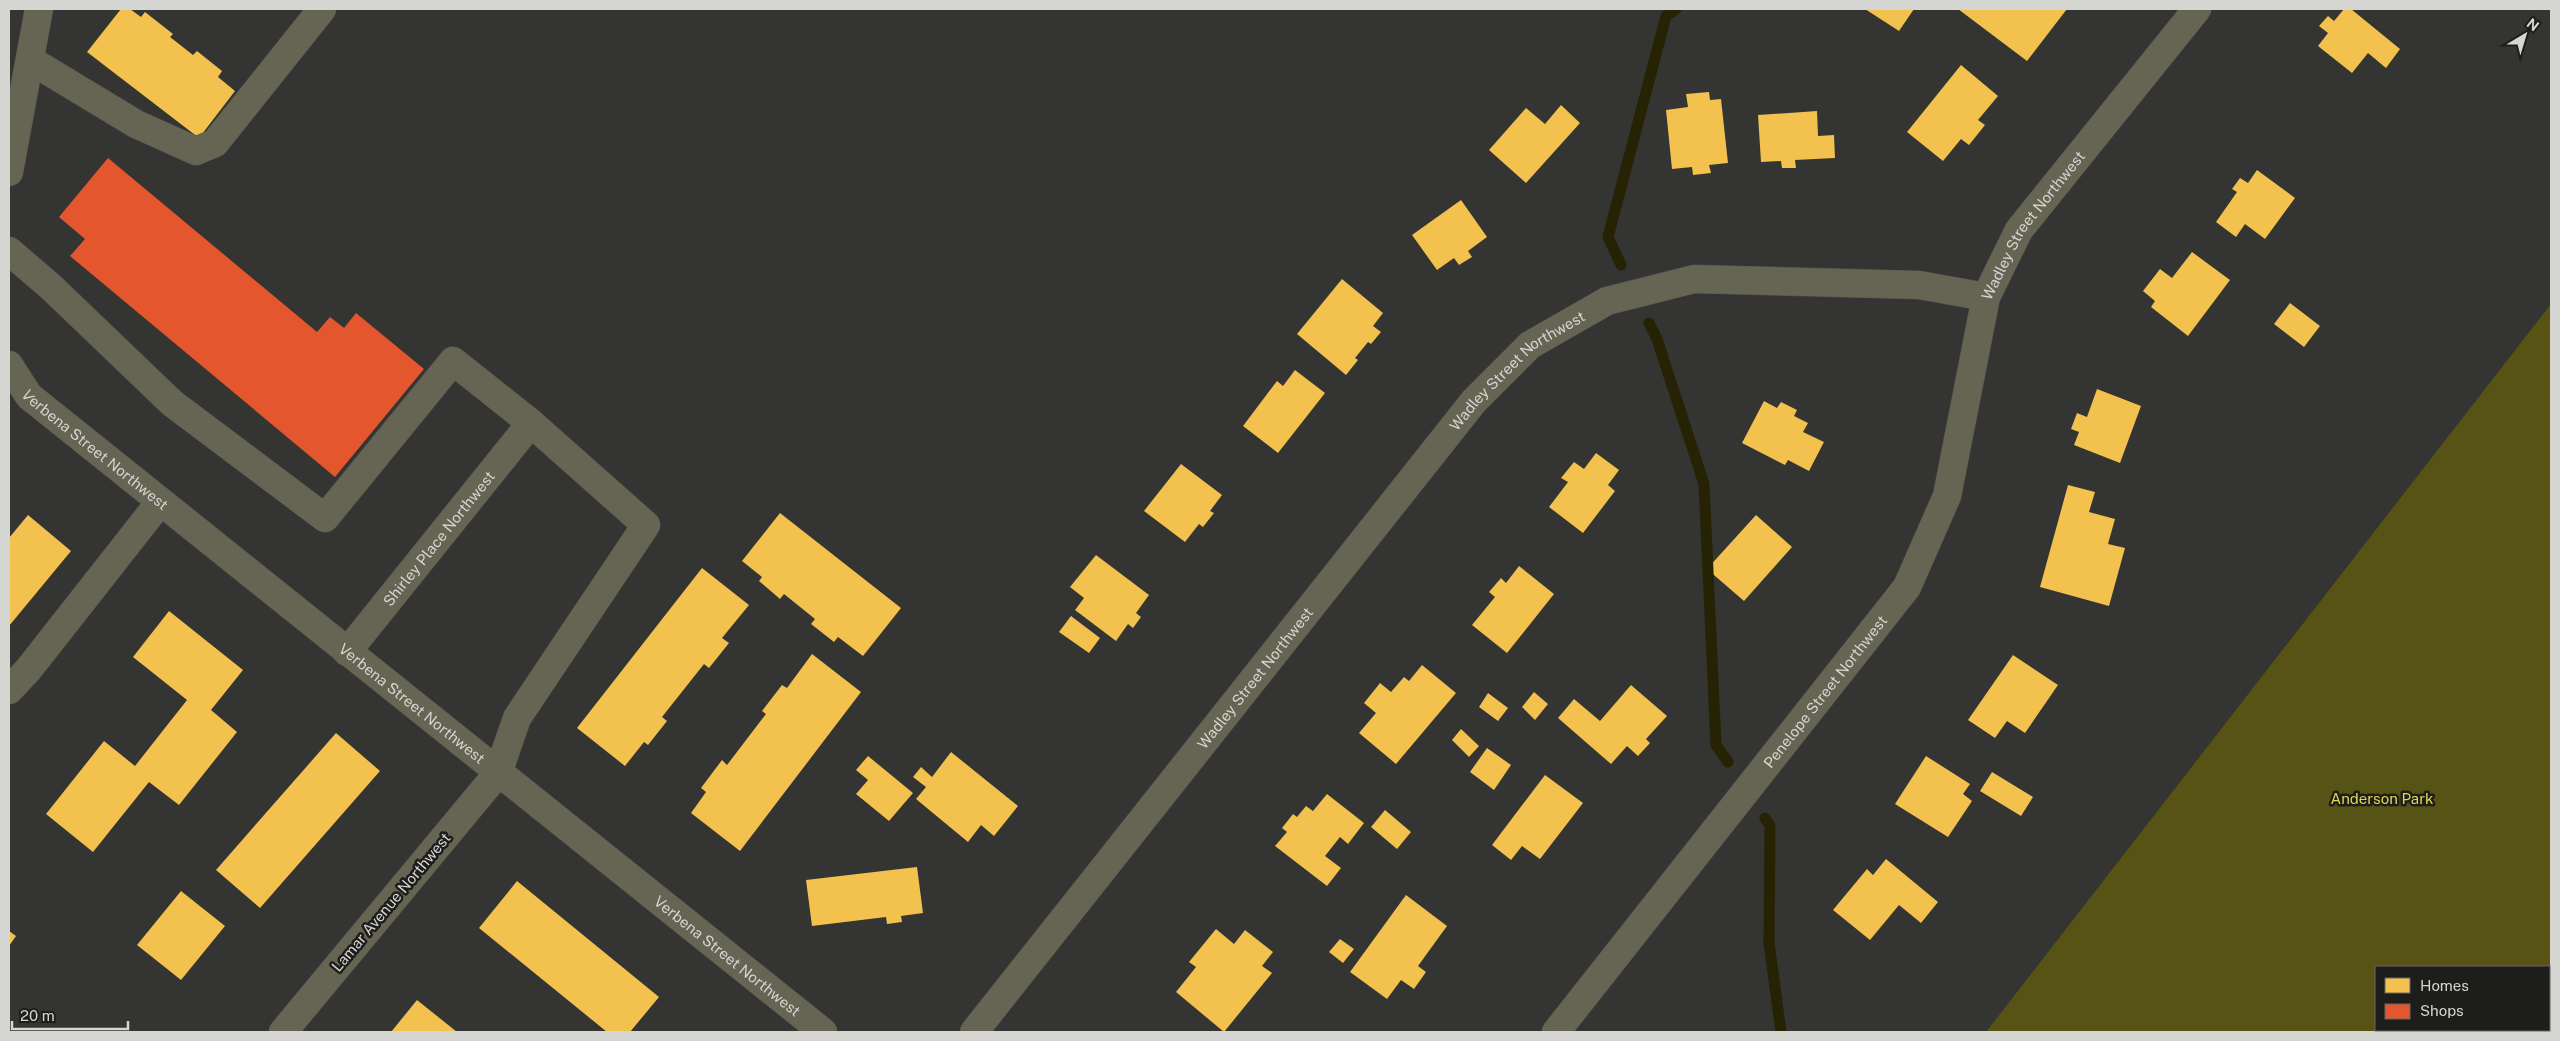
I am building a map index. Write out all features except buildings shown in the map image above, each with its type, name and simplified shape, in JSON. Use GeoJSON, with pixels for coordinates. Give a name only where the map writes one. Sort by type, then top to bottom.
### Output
{"type":"FeatureCollection","features":[{"type":"Feature","properties":{"kind":"street"},"geometry":{"type":"LineString","coordinates":[[9,172],[39,9]]}},
{"type":"Feature","properties":{"kind":"street"},"geometry":{"type":"LineString","coordinates":[[30,60],[136,124],[196,151],[215,143],[322,9]]}},
{"type":"Feature","properties":{"kind":"street","name":"Wadley Street Northwest"},"geometry":{"type":"LineString","coordinates":[[974,1032],[1474,400],[1530,345],[1607,301],[1694,279],[1919,284],[1986,297],[2019,230],[2197,9]]}},
{"type":"Feature","properties":{"kind":"street"},"geometry":{"type":"LineString","coordinates":[[9,251],[51,287],[172,403],[325,518],[453,360],[531,423],[646,525],[517,718],[498,773]]}},
{"type":"Feature","properties":{"kind":"street","name":"Penelope Street Northwest"},"geometry":{"type":"LineString","coordinates":[[1556,1032],[1906,587],[1947,496],[1986,297]]}},
{"type":"Feature","properties":{"kind":"street","name":"Verbena Street Northwest"},"geometry":{"type":"LineString","coordinates":[[9,365],[29,396],[823,1032]]}},
{"type":"Feature","properties":{"kind":"street","name":"Shirley Place Northwest"},"geometry":{"type":"LineString","coordinates":[[347,652],[531,423]]}},
{"type":"Feature","properties":{"kind":"street"},"geometry":{"type":"LineString","coordinates":[[9,690],[34,662],[160,502]]}},
{"type":"Feature","properties":{"kind":"street","name":"Lamar Avenue Northwest"},"geometry":{"type":"LineString","coordinates":[[283,1032],[498,773]]}},
{"type":"Feature","properties":{"kind":"green space","name":"Anderson Park"},"geometry":{"type":"Polygon","coordinates":[[[2551,304],[2551,1032],[1986,1032],[2551,304]]]}},
{"type":"Feature","properties":{"kind":"waterway"},"geometry":{"type":"LineString","coordinates":[[1621,265],[1608,237],[1666,16],[1676,9]]}},
{"type":"Feature","properties":{"kind":"waterway"},"geometry":{"type":"LineString","coordinates":[[1649,323],[1657,339],[1704,484],[1716,745],[1728,762]]}},
{"type":"Feature","properties":{"kind":"waterway"},"geometry":{"type":"LineString","coordinates":[[1765,818],[1770,826],[1769,943],[1781,1032]]}}]}
